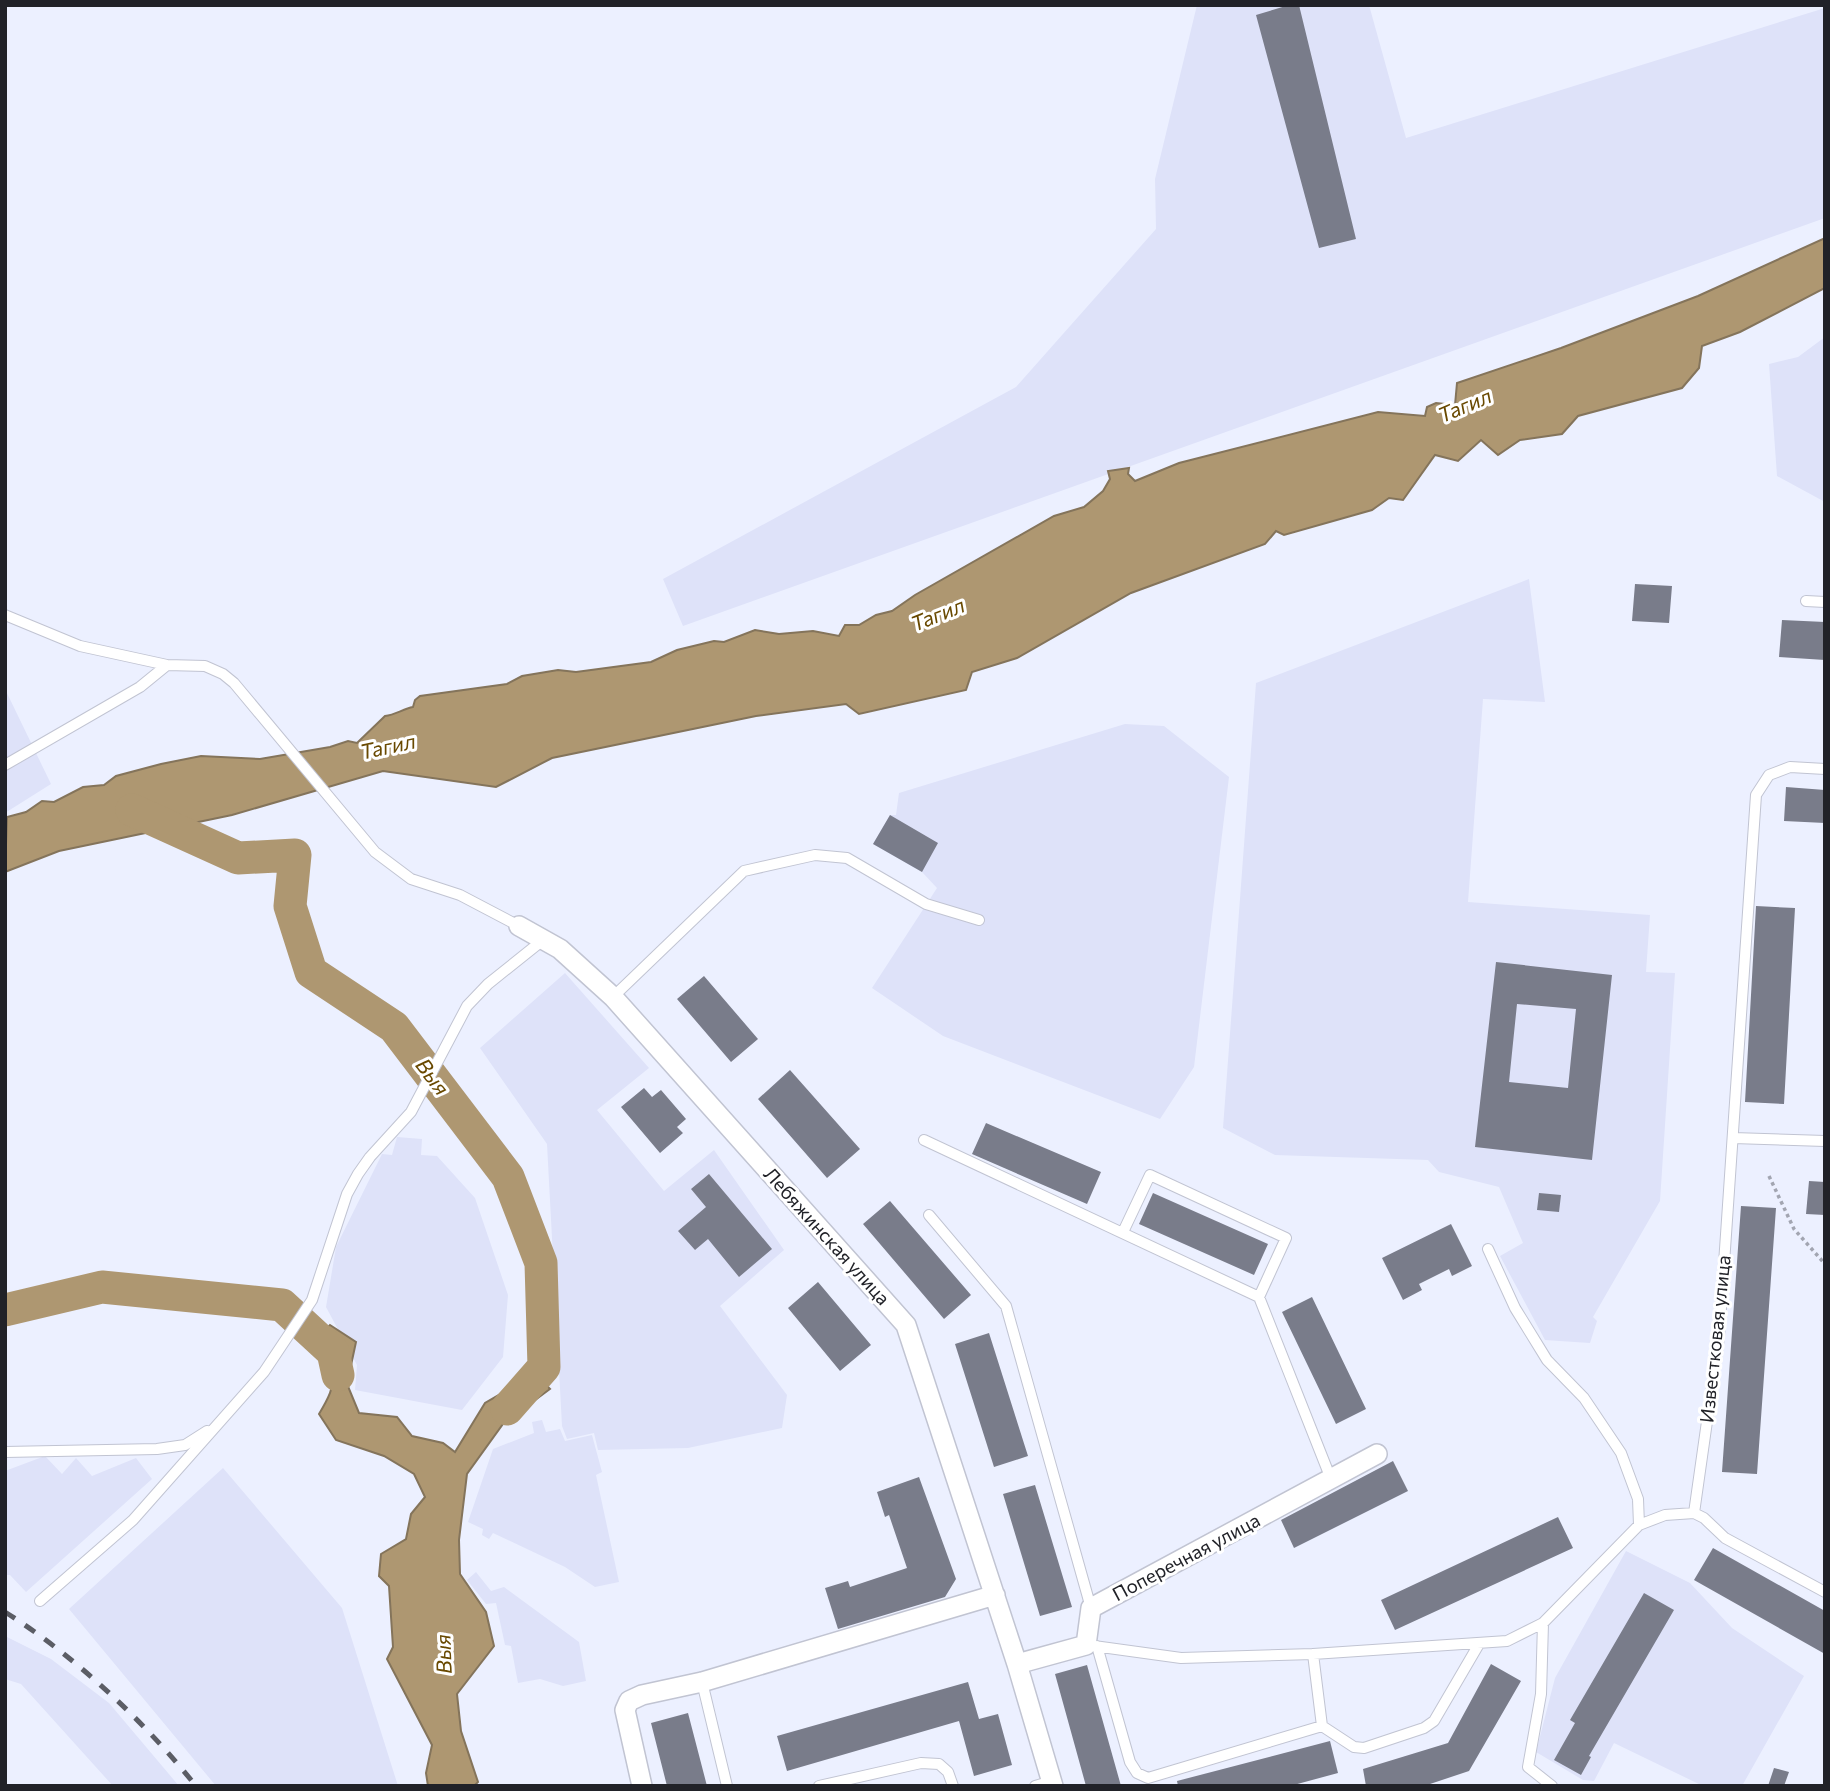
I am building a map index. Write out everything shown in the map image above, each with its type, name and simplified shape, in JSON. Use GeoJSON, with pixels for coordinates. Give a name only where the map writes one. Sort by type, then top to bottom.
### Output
{"type":"FeatureCollection","features":[{"type":"Feature","properties":{"kind":"street","name":"Лебяжинская улица"},"geometry":{"type":"LineString","coordinates":[[519,926],[579,964],[613,997],[906,1325],[1017,1664],[1047,1784]]}},
{"type":"Feature","properties":{"kind":"street","name":"Поперечная улица"},"geometry":{"type":"LineString","coordinates":[[1092,1646],[1091,1608],[1377,1454]]}},
{"type":"Feature","properties":{"kind":"street"},"geometry":{"type":"LineString","coordinates":[[642,1786],[625,1710],[629,1701],[642,1695],[702,1682],[995,1595]]}},
{"type":"Feature","properties":{"kind":"street"},"geometry":{"type":"LineString","coordinates":[[1017,1664],[1092,1646]]}},
{"type":"Feature","properties":{"kind":"lane"},"geometry":{"type":"LineString","coordinates":[[1806,601],[1825,602]]}},
{"type":"Feature","properties":{"kind":"lane"},"geometry":{"type":"LineString","coordinates":[[5,615],[80,646],[167,665]]}},
{"type":"Feature","properties":{"kind":"lane"},"geometry":{"type":"LineString","coordinates":[[5,765],[140,687],[167,665]]}},
{"type":"Feature","properties":{"kind":"lane","name":"Лебяжинская улица"},"geometry":{"type":"LineString","coordinates":[[167,665],[205,666],[223,674],[234,683],[375,852],[411,879],[460,895],[519,926]]}},
{"type":"Feature","properties":{"kind":"lane","name":"Известковая улица"},"geometry":{"type":"LineString","coordinates":[[1694,1513],[1718,1337],[1756,795],[1769,775],[1790,767],[1825,769]]}},
{"type":"Feature","properties":{"kind":"lane"},"geometry":{"type":"LineString","coordinates":[[613,997],[744,872],[815,855],[847,858],[926,904],[979,920]]}},
{"type":"Feature","properties":{"kind":"lane"},"geometry":{"type":"LineString","coordinates":[[40,1601],[132,1520],[264,1372],[312,1300],[347,1194],[370,1157],[411,1112],[467,1006],[488,984],[543,940]]}},
{"type":"Feature","properties":{"kind":"lane"},"geometry":{"type":"LineString","coordinates":[[1733,1138],[1825,1142]]}},
{"type":"Feature","properties":{"kind":"lane"},"geometry":{"type":"LineString","coordinates":[[924,1140],[1259,1297],[1331,1479]]}},
{"type":"Feature","properties":{"kind":"lane"},"geometry":{"type":"LineString","coordinates":[[1123,1232],[1150,1175],[1286,1238],[1259,1297]]}},
{"type":"Feature","properties":{"kind":"lane"},"geometry":{"type":"LineString","coordinates":[[929,1215],[1006,1306],[1091,1608]]}},
{"type":"Feature","properties":{"kind":"lane"},"geometry":{"type":"LineString","coordinates":[[1488,1249],[1515,1308],[1547,1360],[1584,1398],[1621,1454],[1638,1499],[1639,1525]]}},
{"type":"Feature","properties":{"kind":"lane"},"geometry":{"type":"LineString","coordinates":[[5,1452],[157,1449],[185,1445],[217,1425]]}},
{"type":"Feature","properties":{"kind":"lane"},"geometry":{"type":"LineString","coordinates":[[1479,1644],[1434,1721],[1424,1728],[1364,1748],[1354,1747],[1321,1726],[1148,1779],[1137,1773],[1130,1762],[1092,1646],[1181,1658],[1313,1654],[1507,1641],[1544,1623],[1639,1525],[1665,1515],[1694,1513],[1704,1518],[1726,1538],[1825,1592]]}},
{"type":"Feature","properties":{"kind":"lane"},"geometry":{"type":"LineString","coordinates":[[1544,1623],[1541,1694],[1528,1767],[1552,1786]]}},
{"type":"Feature","properties":{"kind":"lane"},"geometry":{"type":"LineString","coordinates":[[1313,1654],[1321,1726]]}},
{"type":"Feature","properties":{"kind":"lane"},"geometry":{"type":"LineString","coordinates":[[702,1682],[727,1786]]}},
{"type":"Feature","properties":{"kind":"lane"},"geometry":{"type":"LineString","coordinates":[[819,1786],[921,1763],[939,1763],[948,1772],[953,1786]]}},
{"type":"Feature","properties":{"kind":"path"},"geometry":{"type":"LineString","coordinates":[[1769,1176],[1794,1229],[1825,1264]]}},
{"type":"Feature","properties":{"kind":"shaded area"},"geometry":{"type":"Polygon","coordinates":[[[1197,5],[1369,5],[1406,138],[1825,8],[1825,218],[683,626],[663,579],[1016,387],[1156,229],[1155,179],[1197,5]]]}},
{"type":"Feature","properties":{"kind":"shaded area"},"geometry":{"type":"Polygon","coordinates":[[[1825,337],[1825,502],[1777,476],[1769,364],[1798,357],[1825,337]]]}},
{"type":"Feature","properties":{"kind":"shaded area"},"geometry":{"type":"Polygon","coordinates":[[[1529,579],[1545,702],[1483,699],[1468,902],[1650,915],[1646,972],[1675,973],[1660,1201],[1593,1317],[1597,1321],[1590,1343],[1545,1340],[1500,1256],[1523,1243],[1499,1187],[1439,1172],[1428,1160],[1275,1155],[1223,1128],[1256,683],[1529,579]]]}},
{"type":"Feature","properties":{"kind":"shaded area"},"geometry":{"type":"Polygon","coordinates":[[[5,689],[51,784],[5,813],[5,689]]]}},
{"type":"Feature","properties":{"kind":"shaded area"},"geometry":{"type":"Polygon","coordinates":[[[1125,724],[1164,726],[1229,777],[1194,1067],[1160,1119],[943,1036],[872,988],[937,888],[922,872],[873,844],[890,815],[896,815],[899,793],[1125,724]]]}},
{"type":"Feature","properties":{"kind":"shaded area"},"geometry":{"type":"Polygon","coordinates":[[[565,973],[649,1068],[597,1110],[664,1191],[714,1150],[784,1250],[720,1306],[787,1395],[782,1428],[688,1448],[598,1450],[594,1433],[567,1439],[562,1426],[547,1144],[480,1048],[565,973]]]}},
{"type":"Feature","properties":{"kind":"shaded area"},"geometry":{"type":"Polygon","coordinates":[[[397,1137],[422,1139],[421,1155],[437,1156],[475,1198],[508,1295],[503,1357],[462,1410],[355,1390],[357,1365],[326,1307],[336,1247],[382,1154],[392,1155],[397,1137]]]}},
{"type":"Feature","properties":{"kind":"shaded area"},"geometry":{"type":"Polygon","coordinates":[[[542,1420],[546,1432],[560,1429],[565,1441],[592,1435],[602,1472],[596,1475],[619,1582],[595,1587],[565,1567],[493,1533],[489,1539],[482,1535],[483,1529],[468,1522],[493,1449],[534,1433],[532,1422],[542,1420]]]}},
{"type":"Feature","properties":{"kind":"shaded area"},"geometry":{"type":"Polygon","coordinates":[[[45,1456],[62,1474],[76,1458],[92,1476],[136,1458],[152,1479],[26,1592],[10,1575],[5,1575],[5,1471],[45,1456]]]}},
{"type":"Feature","properties":{"kind":"shaded area"},"geometry":{"type":"Polygon","coordinates":[[[223,1468],[342,1608],[398,1786],[216,1786],[69,1609],[223,1468]]]}},
{"type":"Feature","properties":{"kind":"shaded area"},"geometry":{"type":"Polygon","coordinates":[[[1626,1551],[1690,1583],[1732,1628],[1804,1676],[1742,1786],[1703,1786],[1614,1743],[1594,1781],[1583,1780],[1536,1752],[1555,1678],[1626,1551]]]}},
{"type":"Feature","properties":{"kind":"shaded area"},"geometry":{"type":"Polygon","coordinates":[[[476,1572],[491,1591],[504,1587],[579,1642],[586,1681],[563,1686],[540,1679],[518,1683],[511,1646],[505,1645],[496,1603],[486,1604],[467,1580],[476,1572]]]}},
{"type":"Feature","properties":{"kind":"shaded area"},"geometry":{"type":"Polygon","coordinates":[[[5,1636],[51,1659],[109,1703],[179,1786],[113,1786],[21,1684],[5,1679],[5,1636]]]}},
{"type":"Feature","properties":{"kind":"water","name":"Тагил"},"geometry":{"type":"Polygon","coordinates":[[[1825,238],[1825,288],[1740,332],[1702,346],[1699,368],[1682,388],[1578,416],[1562,434],[1520,440],[1498,455],[1481,440],[1458,461],[1435,455],[1403,500],[1389,498],[1372,510],[1284,535],[1276,531],[1265,544],[1131,593],[1017,658],[972,672],[966,690],[859,714],[846,704],[756,716],[552,758],[496,787],[383,771],[232,815],[59,851],[5,872],[7,817],[26,812],[42,801],[54,802],[83,787],[104,785],[116,776],[201,756],[260,759],[330,747],[348,741],[357,743],[385,716],[413,707],[420,696],[507,684],[522,676],[558,670],[576,672],[651,662],[677,650],[714,641],[724,642],[755,630],[779,634],[813,631],[839,636],[845,625],[859,625],[876,615],[892,611],[915,595],[1054,516],[1084,507],[1103,491],[1110,479],[1108,471],[1129,468],[1128,474],[1135,481],[1179,463],[1378,412],[1425,416],[1427,407],[1436,403],[1455,405],[1457,383],[1561,348],[1698,296],[1825,238]]]}},
{"type":"Feature","properties":{"kind":"water"},"geometry":{"type":"Polygon","coordinates":[[[330,1325],[356,1342],[347,1384],[359,1413],[397,1417],[412,1436],[443,1443],[455,1452],[485,1403],[535,1374],[550,1389],[503,1424],[467,1474],[459,1540],[460,1574],[486,1612],[494,1646],[457,1694],[461,1731],[478,1782],[474,1786],[428,1786],[426,1773],[432,1745],[387,1659],[393,1647],[389,1586],[379,1576],[381,1554],[406,1539],[411,1514],[425,1497],[414,1474],[384,1456],[336,1440],[319,1414],[330,1393],[333,1376],[327,1360],[313,1341],[330,1325]]]}},
{"type":"Feature","properties":{"kind":"building"},"geometry":{"type":"Polygon","coordinates":[[[1289,5],[1299,5],[1356,239],[1319,248],[1256,15],[1289,5]]]}},
{"type":"Feature","properties":{"kind":"building"},"geometry":{"type":"Polygon","coordinates":[[[1635,584],[1672,586],[1669,623],[1632,621],[1635,584]]]}},
{"type":"Feature","properties":{"kind":"building"},"geometry":{"type":"Polygon","coordinates":[[[1782,620],[1825,622],[1825,660],[1779,657],[1782,620]]]}},
{"type":"Feature","properties":{"kind":"building"},"geometry":{"type":"Polygon","coordinates":[[[1786,787],[1825,790],[1825,823],[1784,821],[1786,787]]]}},
{"type":"Feature","properties":{"kind":"building"},"geometry":{"type":"Polygon","coordinates":[[[890,815],[938,843],[922,872],[873,844],[890,815]]]}},
{"type":"Feature","properties":{"kind":"building"},"geometry":{"type":"Polygon","coordinates":[[[1756,906],[1795,908],[1784,1104],[1745,1102],[1756,906]]]}},
{"type":"Feature","properties":{"kind":"building"},"geometry":{"type":"Polygon","coordinates":[[[1496,962],[1612,975],[1592,1160],[1475,1147],[1496,962]],[[1517,1004],[1509,1082],[1568,1088],[1576,1009],[1517,1004]]]}},
{"type":"Feature","properties":{"kind":"building"},"geometry":{"type":"Polygon","coordinates":[[[704,976],[758,1039],[731,1062],[677,999],[704,976]]]}},
{"type":"Feature","properties":{"kind":"building"},"geometry":{"type":"Polygon","coordinates":[[[790,1070],[860,1149],[827,1178],[758,1099],[790,1070]]]}},
{"type":"Feature","properties":{"kind":"building"},"geometry":{"type":"Polygon","coordinates":[[[644,1088],[652,1097],[661,1090],[686,1119],[677,1127],[683,1133],[660,1153],[621,1107],[644,1088]]]}},
{"type":"Feature","properties":{"kind":"building"},"geometry":{"type":"Polygon","coordinates":[[[986,1123],[1101,1172],[1087,1204],[972,1154],[986,1123]]]}},
{"type":"Feature","properties":{"kind":"building"},"geometry":{"type":"Polygon","coordinates":[[[709,1174],[772,1249],[739,1277],[708,1239],[695,1250],[678,1231],[706,1207],[691,1189],[709,1174]]]}},
{"type":"Feature","properties":{"kind":"building"},"geometry":{"type":"Polygon","coordinates":[[[1809,1181],[1825,1182],[1825,1215],[1806,1214],[1809,1181]]]}},
{"type":"Feature","properties":{"kind":"building"},"geometry":{"type":"Polygon","coordinates":[[[1153,1193],[1268,1244],[1254,1275],[1139,1224],[1153,1193]]]}},
{"type":"Feature","properties":{"kind":"building"},"geometry":{"type":"Polygon","coordinates":[[[1539,1193],[1561,1195],[1559,1212],[1537,1210],[1539,1193]]]}},
{"type":"Feature","properties":{"kind":"building"},"geometry":{"type":"Polygon","coordinates":[[[890,1201],[971,1295],[944,1319],[863,1224],[890,1201]]]}},
{"type":"Feature","properties":{"kind":"building"},"geometry":{"type":"Polygon","coordinates":[[[1741,1206],[1776,1208],[1757,1474],[1722,1472],[1741,1206]]]}},
{"type":"Feature","properties":{"kind":"building"},"geometry":{"type":"Polygon","coordinates":[[[1451,1224],[1472,1266],[1452,1276],[1449,1269],[1419,1284],[1422,1290],[1403,1300],[1382,1258],[1451,1224]]]}},
{"type":"Feature","properties":{"kind":"building"},"geometry":{"type":"Polygon","coordinates":[[[818,1282],[871,1345],[840,1371],[788,1308],[818,1282]]]}},
{"type":"Feature","properties":{"kind":"building"},"geometry":{"type":"Polygon","coordinates":[[[1312,1297],[1366,1409],[1336,1424],[1282,1312],[1312,1297]]]}},
{"type":"Feature","properties":{"kind":"building"},"geometry":{"type":"Polygon","coordinates":[[[989,1333],[1028,1456],[994,1467],[955,1344],[989,1333]]]}},
{"type":"Feature","properties":{"kind":"building"},"geometry":{"type":"Polygon","coordinates":[[[1393,1461],[1408,1491],[1294,1548],[1281,1520],[1393,1461]]]}},
{"type":"Feature","properties":{"kind":"building"},"geometry":{"type":"Polygon","coordinates":[[[919,1477],[956,1579],[945,1597],[838,1629],[825,1588],[848,1581],[850,1587],[907,1568],[889,1515],[885,1517],[877,1492],[919,1477]]]}},
{"type":"Feature","properties":{"kind":"building"},"geometry":{"type":"Polygon","coordinates":[[[1035,1485],[1072,1607],[1040,1616],[1003,1494],[1035,1485]]]}},
{"type":"Feature","properties":{"kind":"building"},"geometry":{"type":"Polygon","coordinates":[[[1558,1517],[1573,1548],[1395,1630],[1381,1600],[1558,1517]]]}},
{"type":"Feature","properties":{"kind":"building"},"geometry":{"type":"Polygon","coordinates":[[[1713,1548],[1825,1611],[1825,1654],[1694,1580],[1713,1548]]]}},
{"type":"Feature","properties":{"kind":"building"},"geometry":{"type":"Polygon","coordinates":[[[1644,1593],[1674,1610],[1589,1756],[1591,1757],[1581,1775],[1554,1760],[1575,1723],[1570,1720],[1644,1593]]]}},
{"type":"Feature","properties":{"kind":"building"},"geometry":{"type":"Polygon","coordinates":[[[1491,1664],[1521,1681],[1469,1771],[1424,1786],[1366,1786],[1363,1769],[1448,1743],[1491,1664]]]}},
{"type":"Feature","properties":{"kind":"building"},"geometry":{"type":"Polygon","coordinates":[[[1087,1665],[1121,1786],[1086,1786],[1055,1674],[1087,1665]]]}},
{"type":"Feature","properties":{"kind":"building"},"geometry":{"type":"Polygon","coordinates":[[[968,1682],[979,1719],[998,1714],[1012,1765],[974,1776],[959,1721],[787,1771],[777,1736],[968,1682]]]}},
{"type":"Feature","properties":{"kind":"building"},"geometry":{"type":"Polygon","coordinates":[[[688,1713],[707,1786],[667,1786],[651,1723],[688,1713]]]}},
{"type":"Feature","properties":{"kind":"building"},"geometry":{"type":"Polygon","coordinates":[[[1330,1741],[1338,1773],[1290,1786],[1178,1786],[1177,1781],[1330,1741]]]}},
{"type":"Feature","properties":{"kind":"building"},"geometry":{"type":"Polygon","coordinates":[[[1774,1768],[1789,1772],[1784,1786],[1768,1786],[1774,1768]]]}},
{"type":"Feature","properties":{"kind":"waterway","name":"Выя"},"geometry":{"type":"LineString","coordinates":[[132,810],[238,858],[295,855],[290,906],[311,972],[394,1027],[508,1177],[541,1263],[544,1367],[507,1409]]}},
{"type":"Feature","properties":{"kind":"waterway","name":"Выя"},"geometry":{"type":"LineString","coordinates":[[5,1310],[102,1287],[282,1305],[333,1352],[338,1375]]}},
{"type":"Feature","properties":{"kind":"railway"},"geometry":{"type":"LineString","coordinates":[[5,1612],[57,1649],[108,1692],[132,1714],[196,1786]]}}]}
